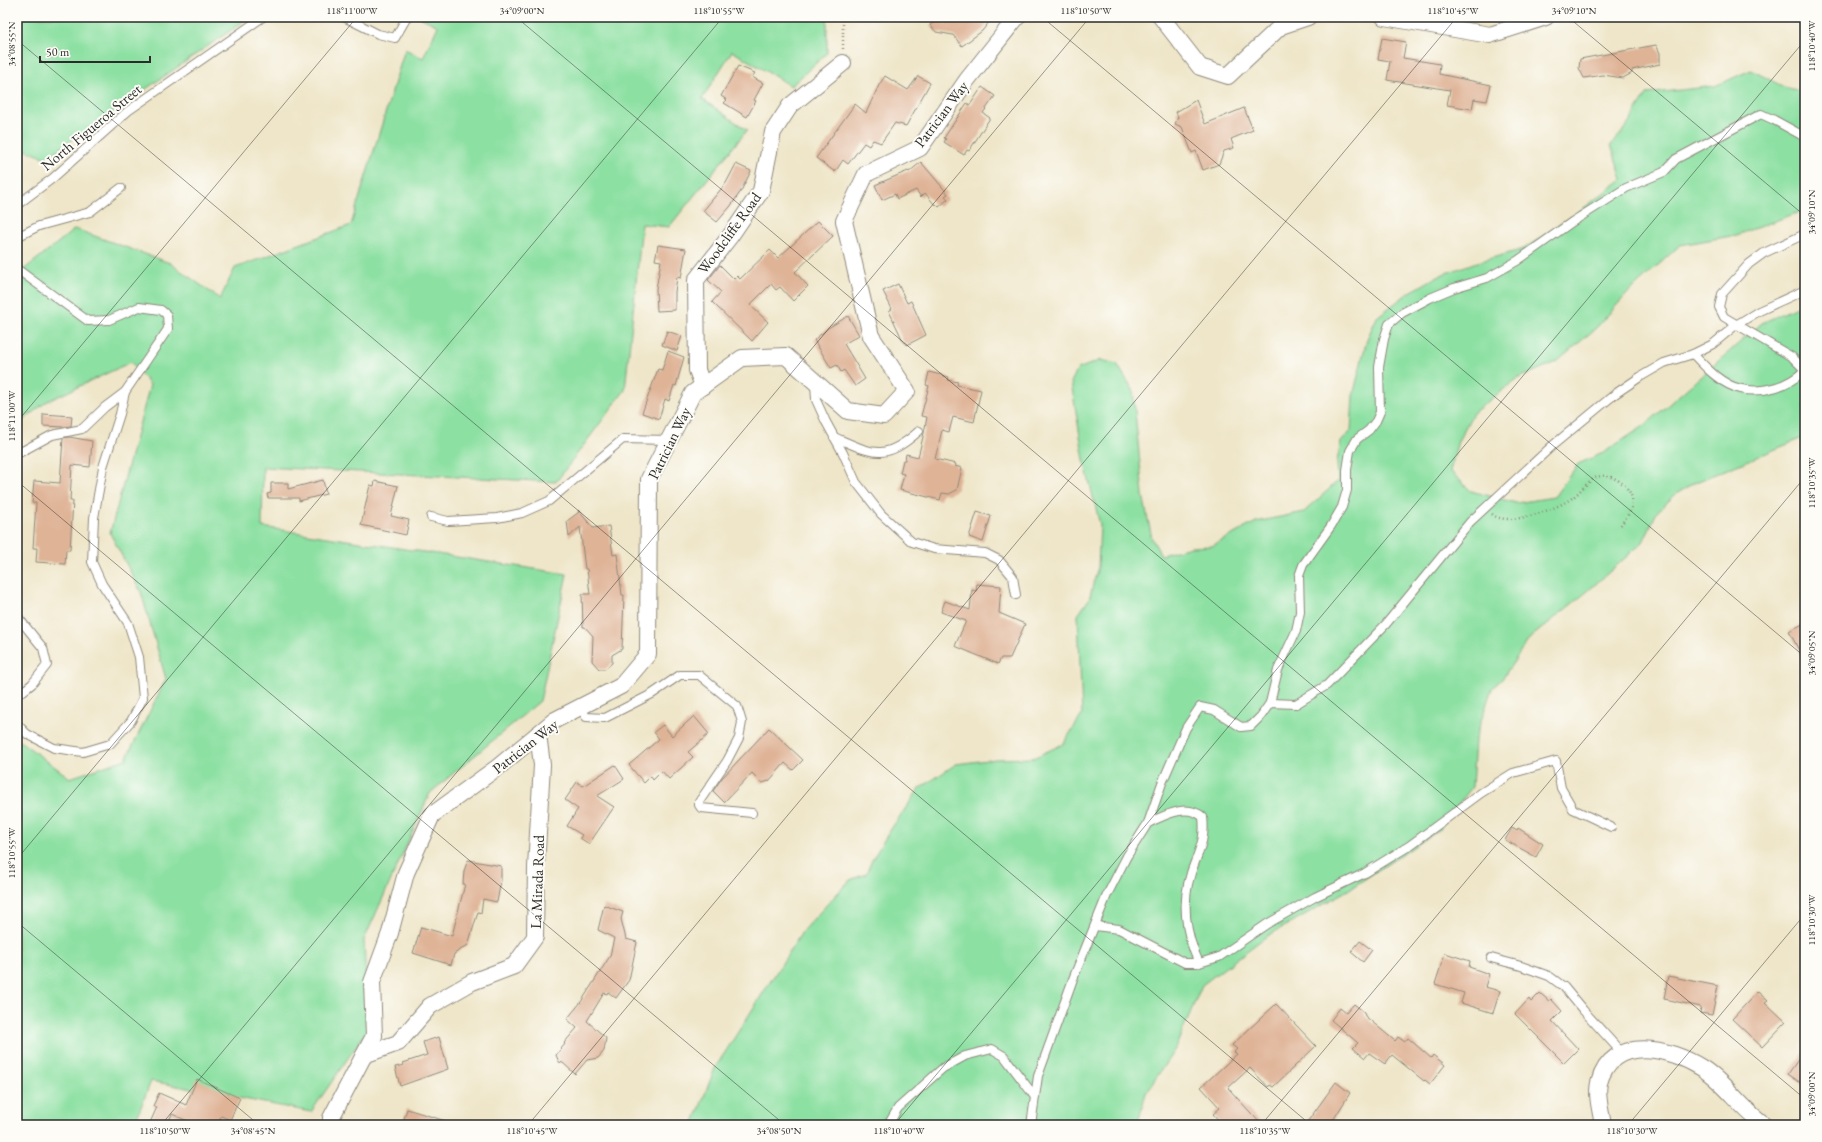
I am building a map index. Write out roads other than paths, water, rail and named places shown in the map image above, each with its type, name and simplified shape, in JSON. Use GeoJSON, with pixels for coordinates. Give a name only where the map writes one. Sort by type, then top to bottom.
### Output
{"type":"FeatureCollection","features":[{"type":"Feature","properties":{"kind":"street","name":"Patrician Way"},"geometry":{"type":"LineString","coordinates":[[328,1123],[374,1036],[372,982],[390,932],[406,873],[432,815],[498,767],[555,720],[621,686],[648,654],[649,479],[693,393],[742,358],[786,356],[848,411],[884,416],[907,391],[871,336],[844,221],[866,174],[920,148],[967,80],[1017,17]]}},
{"type":"Feature","properties":{"kind":"street"},"geometry":{"type":"LineString","coordinates":[[1161,17],[1200,67],[1228,76],[1281,26],[1308,17]]}},
{"type":"Feature","properties":{"kind":"street"},"geometry":{"type":"LineString","coordinates":[[1384,17],[1490,35],[1546,17]]}},
{"type":"Feature","properties":{"kind":"street","name":"Woodcliffe Road"},"geometry":{"type":"LineString","coordinates":[[703,386],[697,370],[696,280],[761,191],[773,132],[790,106],[843,64]]}},
{"type":"Feature","properties":{"kind":"street","name":"La Mirada Road"},"geometry":{"type":"LineString","coordinates":[[364,1055],[398,1043],[430,1006],[472,982],[514,966],[535,937],[536,867],[542,765],[538,734]]}},
{"type":"Feature","properties":{"kind":"street"},"geometry":{"type":"LineString","coordinates":[[1603,1125],[1598,1094],[1599,1083],[1608,1066],[1622,1053],[1645,1048],[1666,1052],[1687,1060],[1702,1068],[1722,1083],[1736,1100],[1765,1125]]}},
{"type":"Feature","properties":{"kind":"lane","name":"North Figueroa Street"},"geometry":{"type":"LineString","coordinates":[[17,205],[53,178],[128,111],[263,17]]}},
{"type":"Feature","properties":{"kind":"lane"},"geometry":{"type":"LineString","coordinates":[[344,17],[378,34],[395,38],[408,17]]}},
{"type":"Feature","properties":{"kind":"lane"},"geometry":{"type":"LineString","coordinates":[[1031,1125],[1038,1076],[1044,1055],[1107,895],[1127,856],[1148,823],[1162,783],[1186,728],[1200,707],[1214,710],[1241,727],[1251,726],[1262,716],[1270,703],[1278,670],[1296,631],[1300,612],[1299,576],[1303,565],[1331,526],[1342,507],[1347,490],[1347,470],[1350,451],[1356,440],[1369,430],[1376,421],[1380,412],[1379,367],[1384,339],[1389,324],[1402,313],[1430,298],[1454,288],[1487,278],[1516,261],[1572,222],[1626,188],[1664,172],[1676,158],[1754,117],[1761,114],[1805,137]]}},
{"type":"Feature","properties":{"kind":"lane"},"geometry":{"type":"LineString","coordinates":[[17,236],[39,226],[90,212],[121,188]]}},
{"type":"Feature","properties":{"kind":"lane"},"geometry":{"type":"LineString","coordinates":[[1693,354],[1706,368],[1721,379],[1740,389],[1757,390],[1777,388],[1796,379],[1805,370],[1792,357],[1724,317],[1719,307],[1722,294],[1750,264],[1764,253],[1805,234]]}},
{"type":"Feature","properties":{"kind":"lane"},"geometry":{"type":"LineString","coordinates":[[17,269],[88,321],[110,320],[139,307],[160,310],[167,316],[168,330],[125,392],[105,407],[82,429],[52,435],[17,454]]}},
{"type":"Feature","properties":{"kind":"lane"},"geometry":{"type":"LineString","coordinates":[[1270,703],[1296,704],[1327,685],[1376,634],[1421,583],[1470,522],[1552,446],[1615,394],[1664,363],[1693,354],[1713,344],[1736,325],[1759,311],[1805,290]]}},
{"type":"Feature","properties":{"kind":"lane"},"geometry":{"type":"LineString","coordinates":[[815,382],[816,400],[856,482],[881,514],[912,542],[934,549],[985,553],[999,560],[1013,577],[1016,595]]}},
{"type":"Feature","properties":{"kind":"lane"},"geometry":{"type":"LineString","coordinates":[[17,724],[27,734],[54,748],[83,752],[110,744],[131,721],[143,698],[139,657],[128,623],[102,584],[92,562],[94,518],[103,467],[120,414],[125,392]]}},
{"type":"Feature","properties":{"kind":"lane"},"geometry":{"type":"LineString","coordinates":[[834,437],[862,449],[880,453],[891,451],[903,445],[919,431]]}},
{"type":"Feature","properties":{"kind":"lane"},"geometry":{"type":"LineString","coordinates":[[431,517],[448,521],[497,518],[522,513],[549,501],[624,438],[669,440]]}},
{"type":"Feature","properties":{"kind":"lane"},"geometry":{"type":"LineString","coordinates":[[17,616],[43,648],[47,665],[32,684],[22,692],[17,692]]}},
{"type":"Feature","properties":{"kind":"lane"},"geometry":{"type":"LineString","coordinates":[[581,707],[586,717],[605,718],[652,694],[680,675],[699,675],[737,706],[742,722],[739,738],[730,755],[698,805],[702,808],[752,813]]}},
{"type":"Feature","properties":{"kind":"lane"},"geometry":{"type":"LineString","coordinates":[[1095,926],[1119,929],[1185,963],[1199,963],[1218,957],[1287,912],[1366,873],[1409,846],[1481,793],[1513,773],[1556,761],[1561,788],[1573,809],[1611,827]]}},
{"type":"Feature","properties":{"kind":"lane"},"geometry":{"type":"LineString","coordinates":[[1148,823],[1167,814],[1185,810],[1196,811],[1203,817],[1204,830],[1201,848],[1191,873],[1185,896],[1186,922],[1192,948],[1199,963]]}},
{"type":"Feature","properties":{"kind":"lane"},"geometry":{"type":"LineString","coordinates":[[1491,958],[1521,966],[1549,976],[1564,987],[1582,1010],[1622,1053]]}},
{"type":"Feature","properties":{"kind":"lane"},"geometry":{"type":"LineString","coordinates":[[888,1125],[898,1108],[943,1068],[965,1056],[992,1049],[1004,1056],[1035,1096]]}}]}
